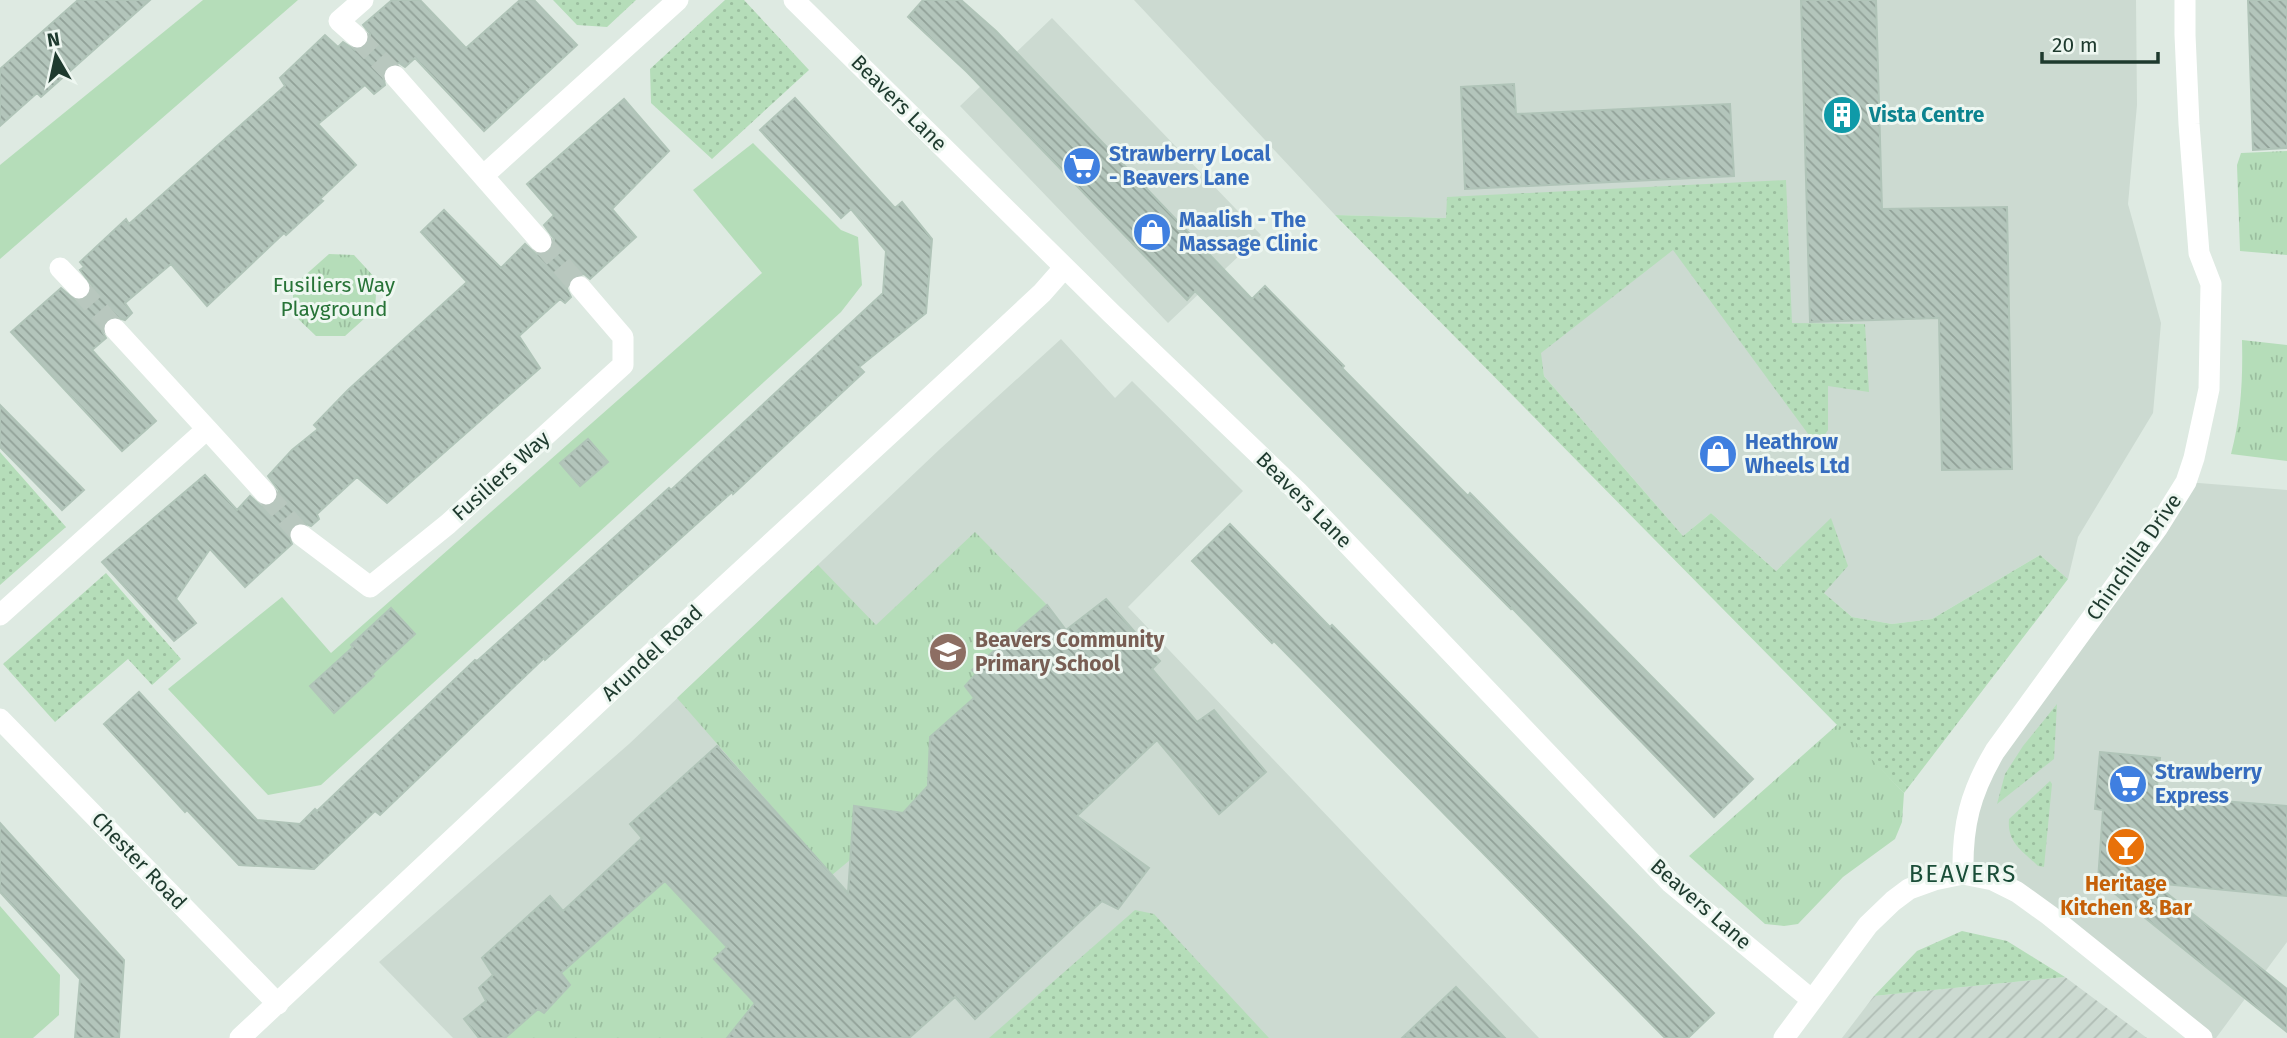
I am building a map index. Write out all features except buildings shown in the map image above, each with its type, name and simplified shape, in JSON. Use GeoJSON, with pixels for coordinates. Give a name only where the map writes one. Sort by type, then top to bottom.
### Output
{"type":"FeatureCollection","features":[{"type":"Feature","properties":{"kind":"street"},"geometry":{"type":"LineString","coordinates":[[357,37],[339,21],[363,0]]}},
{"type":"Feature","properties":{"kind":"street"},"geometry":{"type":"LineString","coordinates":[[483,176],[678,0]]}},
{"type":"Feature","properties":{"kind":"street","name":"Beavers Lane"},"geometry":{"type":"LineString","coordinates":[[794,0],[1064,268],[1297,491],[1671,883],[1812,1000]]}},
{"type":"Feature","properties":{"kind":"street","name":"Chinchilla Drive"},"geometry":{"type":"LineString","coordinates":[[1963,874],[1966,823],[1972,797],[1983,772],[2158,527],[2186,481],[2200,435],[2209,390],[2211,284],[2199,253],[2189,124],[2185,0]]}},
{"type":"Feature","properties":{"kind":"street"},"geometry":{"type":"LineString","coordinates":[[394,76],[541,242]]}},
{"type":"Feature","properties":{"kind":"street"},"geometry":{"type":"LineString","coordinates":[[60,268],[79,288]]}},
{"type":"Feature","properties":{"kind":"street","name":"Arundel Road"},"geometry":{"type":"LineString","coordinates":[[240,1038],[602,699],[970,361],[1042,293],[1064,268]]}},
{"type":"Feature","properties":{"kind":"street","name":"Fusiliers Way"},"geometry":{"type":"LineString","coordinates":[[301,535],[370,587],[448,524],[623,365],[624,337],[580,288]]}},
{"type":"Feature","properties":{"kind":"street"},"geometry":{"type":"LineString","coordinates":[[115,329],[266,494]]}},
{"type":"Feature","properties":{"kind":"street"},"geometry":{"type":"LineString","coordinates":[[0,615],[207,429]]}},
{"type":"Feature","properties":{"kind":"street","name":"Chester Road"},"geometry":{"type":"LineString","coordinates":[[0,719],[278,1004]]}},
{"type":"Feature","properties":{"kind":"street"},"geometry":{"type":"LineString","coordinates":[[1784,1038],[1868,925],[1893,901],[1909,889],[1963,874],[1993,880],[2017,892],[2202,1038]]}},
{"type":"Feature","properties":{"kind":"shaded area"},"geometry":{"type":"Polygon","coordinates":[[[1134,0],[2136,0],[2137,105],[2128,204],[2161,323],[2153,413],[2078,537],[2068,579],[2040,555],[1932,619],[1892,624],[1852,617],[1824,593],[1831,519],[1776,571],[1711,513],[1683,536],[1544,376],[1540,353],[1635,279],[1447,218],[1335,215],[1134,0]]]}},
{"type":"Feature","properties":{"kind":"shaded area"},"geometry":{"type":"Polygon","coordinates":[[[1052,18],[1261,235],[1168,323],[960,106],[1052,18]]]}},
{"type":"Feature","properties":{"kind":"shaded area","name":"Beavers Community Primary School"},"geometry":{"type":"Polygon","coordinates":[[[1061,339],[1115,398],[1132,381],[1243,491],[1128,607],[1539,1038],[453,1038],[379,962],[629,744],[940,449],[1061,339]]]}},
{"type":"Feature","properties":{"kind":"shaded area"},"geometry":{"type":"Polygon","coordinates":[[[2186,482],[2287,490],[2287,942],[2216,1038],[2202,1038],[1978,876],[1963,843],[1972,797],[2186,482]]]}},
{"type":"Feature","properties":{"kind":"shaded area"},"geometry":{"type":"Polygon","coordinates":[[[2065,977],[2147,1038],[1842,1038],[1874,996],[2065,977]]]}},
{"type":"Feature","properties":{"kind":"green space"},"geometry":{"type":"Polygon","coordinates":[[[203,0],[298,0],[0,259],[0,165],[203,0]]]}},
{"type":"Feature","properties":{"kind":"green space"},"geometry":{"type":"Polygon","coordinates":[[[553,0],[636,0],[607,27],[577,25],[553,0]]]}},
{"type":"Feature","properties":{"kind":"green space"},"geometry":{"type":"Polygon","coordinates":[[[725,0],[744,0],[809,70],[712,159],[651,103],[650,69],[725,0]]]}},
{"type":"Feature","properties":{"kind":"green space"},"geometry":{"type":"Polygon","coordinates":[[[753,143],[841,230],[858,237],[862,285],[841,312],[321,785],[268,795],[168,689],[282,597],[331,653],[762,273],[693,190],[753,143]]]}},
{"type":"Feature","properties":{"kind":"green space"},"geometry":{"type":"Polygon","coordinates":[[[2287,151],[2287,255],[2240,251],[2237,165],[2241,153],[2287,151]]]}},
{"type":"Feature","properties":{"kind":"green space"},"geometry":{"type":"Polygon","coordinates":[[[1786,180],[1792,323],[1865,324],[1869,392],[1828,386],[1828,430],[1817,446],[1673,250],[1541,353],[1544,376],[1683,536],[1711,513],[1776,571],[1831,518],[1848,566],[1824,593],[1852,617],[1892,624],[1932,619],[2040,555],[2068,579],[1904,793],[1335,215],[1446,218],[1447,197],[1786,180]]]}},
{"type":"Feature","properties":{"kind":"green space","name":"Fusiliers Way Playground"},"geometry":{"type":"Polygon","coordinates":[[[329,254],[354,255],[377,280],[375,309],[345,336],[316,336],[293,314],[293,286],[329,254]]]}},
{"type":"Feature","properties":{"kind":"green space"},"geometry":{"type":"Polygon","coordinates":[[[2242,340],[2287,345],[2287,461],[2231,454],[2241,398],[2242,340]]]}},
{"type":"Feature","properties":{"kind":"green space"},"geometry":{"type":"Polygon","coordinates":[[[0,452],[66,527],[0,585],[0,452]]]}},
{"type":"Feature","properties":{"kind":"green space"},"geometry":{"type":"Polygon","coordinates":[[[975,532],[1047,605],[972,670],[976,674],[965,686],[991,719],[959,711],[930,737],[928,786],[903,813],[854,806],[852,839],[862,850],[832,875],[677,698],[818,565],[876,625],[975,532]]]}},
{"type":"Feature","properties":{"kind":"green space"},"geometry":{"type":"Polygon","coordinates":[[[106,573],[181,659],[152,685],[128,659],[55,722],[3,664],[106,573]]]}},
{"type":"Feature","properties":{"kind":"green space"},"geometry":{"type":"Polygon","coordinates":[[[2057,704],[2054,759],[1997,804],[2005,774],[2023,746],[2057,704]]]}},
{"type":"Feature","properties":{"kind":"green space"},"geometry":{"type":"Polygon","coordinates":[[[1838,724],[1904,793],[1902,822],[1895,839],[1843,877],[1798,924],[1765,924],[1689,856],[1838,724]]]}},
{"type":"Feature","properties":{"kind":"green space"},"geometry":{"type":"Polygon","coordinates":[[[2050,781],[2052,784],[2044,867],[2038,866],[2017,846],[2010,834],[2009,819],[2050,781]]]}},
{"type":"Feature","properties":{"kind":"green space"},"geometry":{"type":"Polygon","coordinates":[[[665,881],[727,947],[714,960],[774,1024],[727,1038],[505,1038],[538,1009],[544,1012],[570,986],[561,973],[665,881]]]}},
{"type":"Feature","properties":{"kind":"green space"},"geometry":{"type":"Polygon","coordinates":[[[0,906],[60,975],[59,1015],[33,1038],[0,1038],[0,906]]]}},
{"type":"Feature","properties":{"kind":"green space"},"geometry":{"type":"Polygon","coordinates":[[[1135,910],[1154,914],[1269,1038],[989,1038],[1135,910]]]}},
{"type":"Feature","properties":{"kind":"green space"},"geometry":{"type":"Polygon","coordinates":[[[1962,931],[2007,941],[2065,977],[1874,996],[1917,951],[1962,931]]]}},
{"type":"Feature","properties":{"kind":"tunnel"},"geometry":{"type":"LineString","coordinates":[[357,37],[395,76]]}},
{"type":"Feature","properties":{"kind":"tunnel"},"geometry":{"type":"LineString","coordinates":[[541,242],[580,287]]}},
{"type":"Feature","properties":{"kind":"tunnel"},"geometry":{"type":"LineString","coordinates":[[79,288],[115,329]]}},
{"type":"Feature","properties":{"kind":"tunnel"},"geometry":{"type":"LineString","coordinates":[[266,494],[301,535]]}},
{"type":"Feature","properties":{"kind":"place","name":"Vista Centre"},"geometry":{"type":"Point","coordinates":[1842,115]}},
{"type":"Feature","properties":{"kind":"place","name":"Strawberry Local - Beavers Lane"},"geometry":{"type":"Point","coordinates":[1082,166]}},
{"type":"Feature","properties":{"kind":"place","name":"Maalish - The Massage Clinic"},"geometry":{"type":"Point","coordinates":[1152,232]}},
{"type":"Feature","properties":{"kind":"place","name":"Heathrow Wheels Ltd"},"geometry":{"type":"Point","coordinates":[1718,454]}},
{"type":"Feature","properties":{"kind":"place","name":"Beavers Community Primary School"},"geometry":{"type":"Point","coordinates":[948,652]}},
{"type":"Feature","properties":{"kind":"place","name":"Strawberry Express"},"geometry":{"type":"Point","coordinates":[2128,784]}},
{"type":"Feature","properties":{"kind":"place","name":"Heritage Kitchen & Bar"},"geometry":{"type":"Point","coordinates":[2126,847]}},
{"type":"Feature","properties":{"kind":"district","name":"BEAVERS"},"geometry":{"type":"Point","coordinates":[1963,874]}}]}
